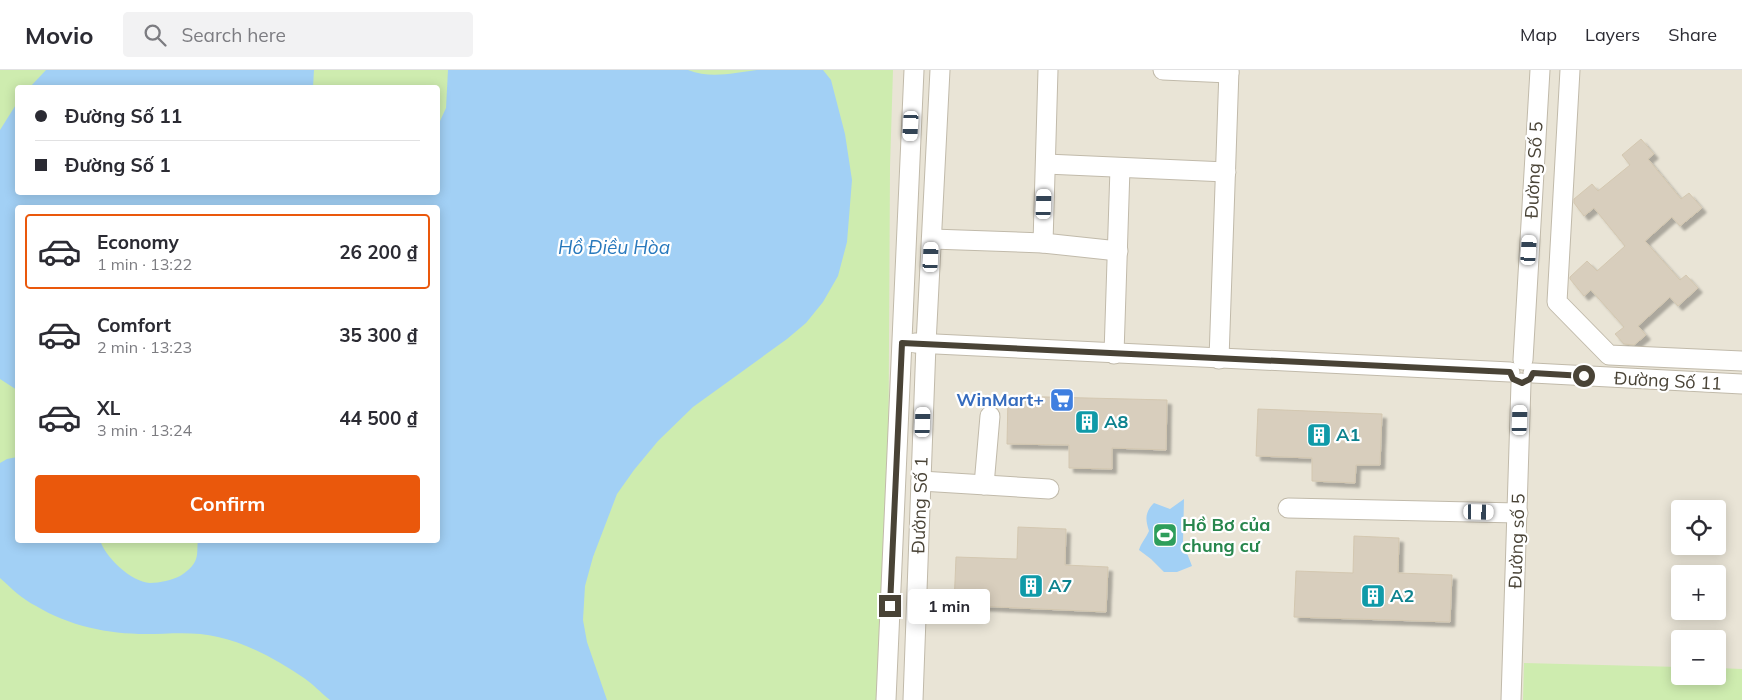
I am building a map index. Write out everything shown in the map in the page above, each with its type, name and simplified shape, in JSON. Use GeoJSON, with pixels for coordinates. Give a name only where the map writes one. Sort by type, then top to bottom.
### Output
{"type":"FeatureCollection","features":[{"type":"Feature","properties":{"kind":"street","name":"Đường Số 1"},"geometry":{"type":"LineString","coordinates":[[886,700],[914,70]]}},
{"type":"Feature","properties":{"kind":"street","name":"Đường Số 1"},"geometry":{"type":"LineString","coordinates":[[912,700],[926,344],[940,70]]}},
{"type":"Feature","properties":{"kind":"street"},"geometry":{"type":"LineString","coordinates":[[1043,243],[1048,70]]}},
{"type":"Feature","properties":{"kind":"street"},"geometry":{"type":"LineString","coordinates":[[1163,70],[1229,72],[1220,359]]}},
{"type":"Feature","properties":{"kind":"street","name":"Đường Số 5"},"geometry":{"type":"LineString","coordinates":[[1522,372],[1540,70]]}},
{"type":"Feature","properties":{"kind":"street"},"geometry":{"type":"LineString","coordinates":[[1570,70],[1557,302],[1608,355],[1742,361]]}},
{"type":"Feature","properties":{"kind":"street"},"geometry":{"type":"LineString","coordinates":[[1535,158],[1565,159]]}},
{"type":"Feature","properties":{"kind":"street"},"geometry":{"type":"LineString","coordinates":[[1046,164],[1226,172]]}},
{"type":"Feature","properties":{"kind":"street"},"geometry":{"type":"LineString","coordinates":[[1114,354],[1120,168]]}},
{"type":"Feature","properties":{"kind":"street"},"geometry":{"type":"LineString","coordinates":[[932,239],[1043,243],[1118,250]]}},
{"type":"Feature","properties":{"kind":"street","name":"Đường Số 11"},"geometry":{"type":"LineString","coordinates":[[902,343],[1742,384]]}},
{"type":"Feature","properties":{"kind":"street","name":"Đường số 5"},"geometry":{"type":"LineString","coordinates":[[1511,700],[1522,372]]}},
{"type":"Feature","properties":{"kind":"street"},"geometry":{"type":"LineString","coordinates":[[984,485],[990,416]]}},
{"type":"Feature","properties":{"kind":"street"},"geometry":{"type":"LineString","coordinates":[[921,481],[1049,489]]}},
{"type":"Feature","properties":{"kind":"street"},"geometry":{"type":"LineString","coordinates":[[1288,508],[1518,513]]}},
{"type":"Feature","properties":{"kind":"shaded area"},"geometry":{"type":"Polygon","coordinates":[[[0,70],[1742,70],[1742,700],[0,700],[0,70]]]}},
{"type":"Feature","properties":{"kind":"green space","name":"Hồ Điều Hòa"},"geometry":{"type":"Polygon","coordinates":[[[0,70],[893,70],[890,167],[887,700],[0,700],[0,70]]]}},
{"type":"Feature","properties":{"kind":"green space"},"geometry":{"type":"Polygon","coordinates":[[[1524,663],[1671,667],[1671,685],[1726,685],[1726,668],[1742,669],[1742,700],[1523,700],[1524,663]]]}},
{"type":"Feature","properties":{"kind":"water"},"geometry":{"type":"Polygon","coordinates":[[[46,70],[314,70],[313,85],[32,85],[46,70]]]}},
{"type":"Feature","properties":{"kind":"water","name":"Hồ Điều Hòa"},"geometry":{"type":"Polygon","coordinates":[[[448,70],[688,70],[714,75],[757,70],[823,70],[831,80],[845,134],[852,180],[847,242],[838,276],[823,302],[806,323],[787,339],[693,407],[658,441],[617,494],[593,557],[585,586],[583,620],[587,642],[607,700],[330,700],[294,671],[262,653],[241,644],[200,634],[132,634],[89,628],[62,619],[31,603],[0,578],[0,463],[15,457],[15,543],[101,543],[107,554],[120,568],[143,582],[166,581],[185,573],[195,562],[198,543],[440,543],[440,205],[15,205],[15,389],[0,379],[0,130],[15,106],[15,195],[440,195],[440,121],[446,108],[448,70]]]}},
{"type":"Feature","properties":{"kind":"water","name":"Hồ Bơ của chung cư"},"geometry":{"type":"Polygon","coordinates":[[[1184,499],[1183,543],[1192,566],[1177,572],[1164,572],[1139,550],[1149,531],[1146,519],[1147,513],[1154,503],[1170,509],[1184,499]]]}},
{"type":"Feature","properties":{"kind":"building"},"geometry":{"type":"Polygon","coordinates":[[[1641,139],[1654,154],[1648,159],[1681,199],[1689,193],[1702,208],[1680,226],[1672,217],[1645,241],[1680,280],[1686,275],[1698,288],[1678,306],[1670,297],[1638,326],[1646,335],[1634,345],[1624,344],[1615,334],[1624,327],[1591,290],[1584,296],[1570,277],[1587,261],[1597,271],[1625,246],[1594,208],[1584,216],[1574,203],[1574,199],[1592,184],[1598,191],[1630,165],[1622,155],[1641,139]]]}},
{"type":"Feature","properties":{"kind":"building","name":"A8"},"geometry":{"type":"Polygon","coordinates":[[[1008,396],[1167,400],[1166,450],[1112,448],[1112,469],[1069,468],[1069,445],[1007,444],[1008,396]]]}},
{"type":"Feature","properties":{"kind":"building","name":"A1"},"geometry":{"type":"Polygon","coordinates":[[[1258,409],[1382,414],[1380,465],[1356,465],[1355,483],[1312,481],[1312,458],[1256,456],[1258,409]]]}},
{"type":"Feature","properties":{"kind":"building","name":"A7"},"geometry":{"type":"Polygon","coordinates":[[[1018,527],[1066,529],[1065,565],[1108,567],[1106,612],[954,605],[956,557],[1017,559],[1018,527]]]}},
{"type":"Feature","properties":{"kind":"building","name":"A2"},"geometry":{"type":"Polygon","coordinates":[[[1354,536],[1399,538],[1398,573],[1452,575],[1450,622],[1294,617],[1296,571],[1353,573],[1354,536]]]}},
{"type":"Feature","properties":{"kind":"place","name":"WinMart+"},"geometry":{"type":"Point","coordinates":[1062,400]}},
{"type":"Feature","properties":{"kind":"place","name":"A8"},"geometry":{"type":"Point","coordinates":[1087,422]}},
{"type":"Feature","properties":{"kind":"place","name":"A1"},"geometry":{"type":"Point","coordinates":[1319,435]}},
{"type":"Feature","properties":{"kind":"place","name":"Hồ Bơ của chung cư"},"geometry":{"type":"Point","coordinates":[1165,535]}},
{"type":"Feature","properties":{"kind":"place","name":"A7"},"geometry":{"type":"Point","coordinates":[1031,586]}},
{"type":"Feature","properties":{"kind":"place","name":"A2"},"geometry":{"type":"Point","coordinates":[1373,596]}},
{"type":"Feature","properties":{"kind":"route"},"geometry":{"type":"LineString","coordinates":[[890,606],[902,343],[1510,372],[1513,379],[1520,383],[1527,382],[1533,373],[1584,376]]}}]}
